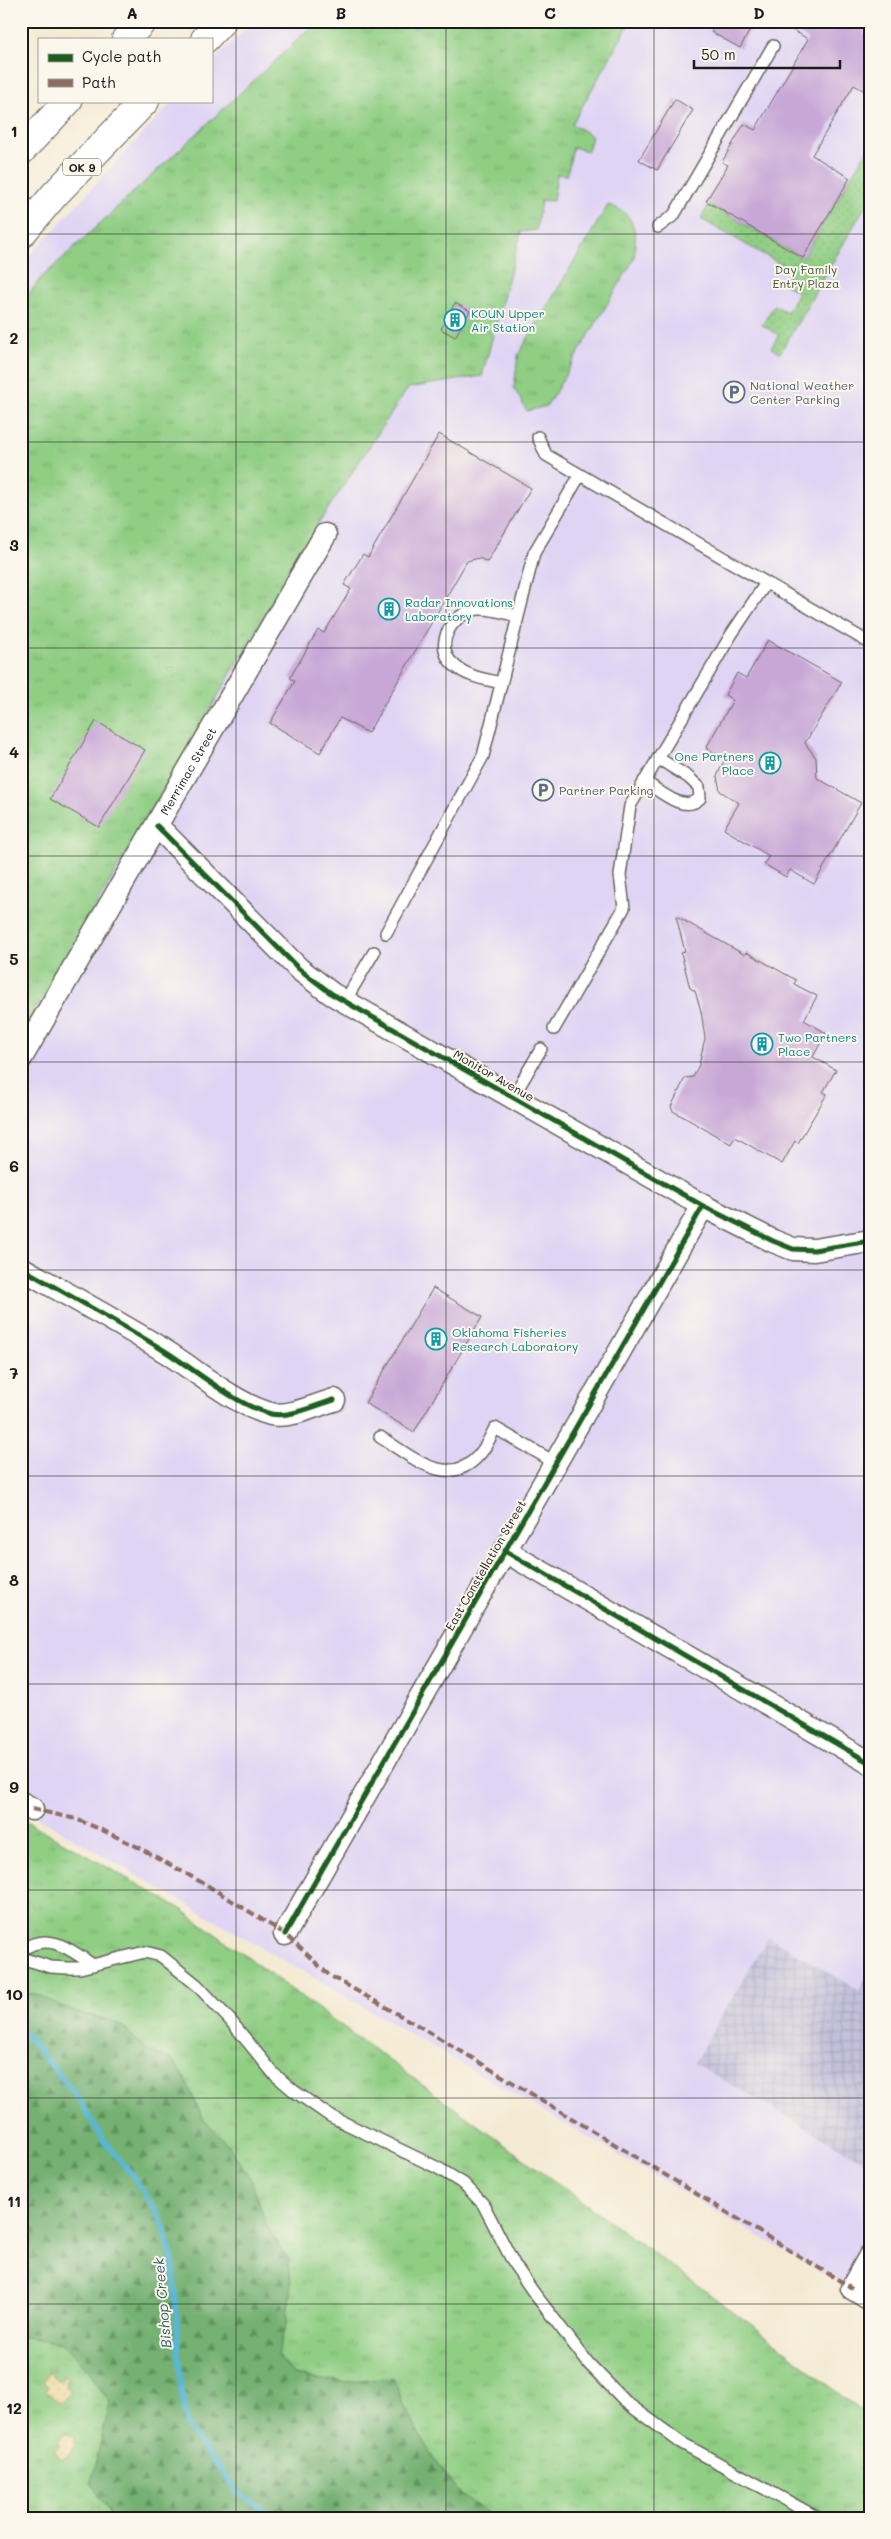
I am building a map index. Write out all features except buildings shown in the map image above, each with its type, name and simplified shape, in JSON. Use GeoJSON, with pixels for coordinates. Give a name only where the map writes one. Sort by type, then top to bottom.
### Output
{"type":"FeatureCollection","features":[{"type":"Feature","properties":{"kind":"highway"},"geometry":{"type":"LineString","coordinates":[[127,38],[143,21]]}},
{"type":"Feature","properties":{"kind":"highway"},"geometry":{"type":"LineString","coordinates":[[206,38],[222,21]]}},
{"type":"Feature","properties":{"kind":"highway"},"geometry":{"type":"LineString","coordinates":[[21,151],[67,102]]}},
{"type":"Feature","properties":{"kind":"highway","name":"OK 9"},"geometry":{"type":"LineString","coordinates":[[21,234],[55,194],[144,102]]}},
{"type":"Feature","properties":{"kind":"street","name":"Merrimac Street"},"geometry":{"type":"LineString","coordinates":[[21,1058],[157,826],[256,650],[325,535]]}},
{"type":"Feature","properties":{"kind":"street","name":"Monitor Avenue"},"geometry":{"type":"LineString","coordinates":[[157,826],[299,969],[345,1001],[703,1206],[747,1229],[793,1248],[814,1250],[870,1241]]}},
{"type":"Feature","properties":{"kind":"street","name":"East Constellation Street"},"geometry":{"type":"LineString","coordinates":[[285,1934],[703,1206]]}},
{"type":"Feature","properties":{"kind":"street"},"geometry":{"type":"LineString","coordinates":[[21,1268],[161,1348],[225,1391],[252,1406],[272,1414],[283,1414],[334,1400]]}},
{"type":"Feature","properties":{"kind":"street"},"geometry":{"type":"LineString","coordinates":[[505,1551],[870,1763]]}},
{"type":"Feature","properties":{"kind":"street"},"geometry":{"type":"LineString","coordinates":[[861,2293],[870,2256]]}},
{"type":"Feature","properties":{"kind":"lane"},"geometry":{"type":"LineString","coordinates":[[658,227],[674,215],[773,46]]}},
{"type":"Feature","properties":{"kind":"lane"},"geometry":{"type":"LineString","coordinates":[[538,437],[546,455],[870,644]]}},
{"type":"Feature","properties":{"kind":"lane"},"geometry":{"type":"LineString","coordinates":[[386,932],[483,756],[534,552],[580,475]]}},
{"type":"Feature","properties":{"kind":"lane"},"geometry":{"type":"LineString","coordinates":[[554,1029],[624,908],[620,875],[630,806],[731,635],[766,583]]}},
{"type":"Feature","properties":{"kind":"lane"},"geometry":{"type":"LineString","coordinates":[[501,683],[468,674],[452,664],[445,645],[446,635],[451,623],[459,615],[470,610],[481,608],[517,616]]}},
{"type":"Feature","properties":{"kind":"lane"},"geometry":{"type":"LineString","coordinates":[[644,781],[684,805],[694,804],[700,798],[699,787],[658,758]]}},
{"type":"Feature","properties":{"kind":"lane"},"geometry":{"type":"LineString","coordinates":[[345,1001],[374,952]]}},
{"type":"Feature","properties":{"kind":"lane"},"geometry":{"type":"LineString","coordinates":[[513,1097],[542,1049]]}},
{"type":"Feature","properties":{"kind":"lane"},"geometry":{"type":"LineString","coordinates":[[380,1437],[443,1472],[460,1470],[472,1462],[480,1455],[495,1428],[556,1463]]}},
{"type":"Feature","properties":{"kind":"lane"},"geometry":{"type":"LineString","coordinates":[[21,1951],[34,1943],[52,1942],[70,1949],[93,1965]]}},
{"type":"Feature","properties":{"kind":"lane"},"geometry":{"type":"LineString","coordinates":[[21,1958],[51,1967],[80,1968],[145,1952],[161,1956],[197,1985],[230,2020],[274,2074],[294,2091],[330,2116],[438,2168],[464,2184],[483,2204],[514,2264],[534,2294],[589,2364],[627,2403],[680,2442],[818,2518]]}},
{"type":"Feature","properties":{"kind":"shaded area"},"geometry":{"type":"Polygon","coordinates":[[[254,21],[870,21],[870,2301],[21,1808],[21,265],[172,102],[212,102],[212,61],[254,21]]]}},
{"type":"Feature","properties":{"kind":"shaded area"},"geometry":{"type":"Polygon","coordinates":[[[768,1937],[859,1990],[870,1971],[870,2165],[694,2063],[768,1937]]]}},
{"type":"Feature","properties":{"kind":"green space"},"geometry":{"type":"Polygon","coordinates":[[[318,21],[631,21],[572,124],[592,136],[588,151],[573,147],[567,175],[557,174],[553,201],[541,200],[536,230],[521,232],[482,376],[408,388],[316,527],[21,1035],[21,306],[39,280],[318,21]]]}},
{"type":"Feature","properties":{"kind":"green space","name":"Day Family Entry Plaza"},"geometry":{"type":"Polygon","coordinates":[[[870,145],[870,198],[780,353],[771,348],[779,335],[762,325],[774,305],[787,312],[798,292],[784,284],[791,270],[701,219],[709,204],[803,258],[870,145]]]}},
{"type":"Feature","properties":{"kind":"green space"},"geometry":{"type":"Polygon","coordinates":[[[608,205],[625,213],[630,219],[635,233],[634,259],[547,406],[527,411],[514,388],[518,355],[608,205]]]}},
{"type":"Feature","properties":{"kind":"green space"},"geometry":{"type":"Polygon","coordinates":[[[21,1818],[181,1909],[756,2328],[870,2418],[870,2518],[21,2518],[21,1818]]]}},
{"type":"Feature","properties":{"kind":"green space"},"geometry":{"type":"Polygon","coordinates":[[[21,1993],[35,1994],[75,2012],[109,2020],[123,2027],[144,2048],[173,2061],[186,2081],[203,2119],[229,2146],[251,2179],[266,2225],[289,2260],[291,2285],[286,2324],[277,2355],[293,2375],[344,2382],[393,2378],[413,2422],[447,2477],[470,2501],[494,2518],[113,2518],[91,2483],[110,2403],[89,2371],[62,2343],[21,2336],[21,1993]]]}},
{"type":"Feature","properties":{"kind":"sand"},"geometry":{"type":"Polygon","coordinates":[[[49,2371],[58,2381],[62,2381],[62,2374],[67,2378],[66,2388],[71,2391],[62,2402],[56,2400],[46,2391],[49,2387],[43,2381],[49,2371]]]}},
{"type":"Feature","properties":{"kind":"sand"},"geometry":{"type":"Polygon","coordinates":[[[66,2432],[73,2436],[75,2445],[70,2456],[60,2460],[54,2450],[59,2447],[58,2441],[66,2432]]]}},
{"type":"Feature","properties":{"kind":"waterway"},"geometry":{"type":"LineString","coordinates":[[412,21],[414,27]]}},
{"type":"Feature","properties":{"kind":"waterway","name":"Bishop Creek"},"geometry":{"type":"LineString","coordinates":[[21,2033],[27,2036],[80,2100],[100,2135],[132,2175],[162,2220],[173,2263],[181,2389],[188,2428],[239,2494],[279,2518]]}},
{"type":"Feature","properties":{"kind":"marked path"},"geometry":{"type":"LineString","coordinates":[[32,1809],[76,1819],[102,1830],[140,1848],[210,1887],[285,1934],[329,1975],[431,2033],[852,2288]]}},
{"type":"Feature","properties":{"kind":"cycle path"},"geometry":{"type":"LineString","coordinates":[[157,826],[299,969],[332,994],[703,1206],[773,1241],[793,1249],[814,1250],[870,1241]]}},
{"type":"Feature","properties":{"kind":"cycle path"},"geometry":{"type":"LineString","coordinates":[[285,1934],[703,1206]]}},
{"type":"Feature","properties":{"kind":"cycle path"},"geometry":{"type":"LineString","coordinates":[[21,1268],[143,1338],[228,1394],[257,1409],[278,1415],[303,1410],[334,1400]]}},
{"type":"Feature","properties":{"kind":"cycle path"},"geometry":{"type":"LineString","coordinates":[[505,1551],[870,1763]]}},
{"type":"Feature","properties":{"kind":"place","name":"KOUN Upper Air Station"},"geometry":{"type":"Point","coordinates":[455,320]}},
{"type":"Feature","properties":{"kind":"place","name":"National Weather Center Parking"},"geometry":{"type":"Point","coordinates":[734,392]}},
{"type":"Feature","properties":{"kind":"place","name":"Radar Innovations Laboratory"},"geometry":{"type":"Point","coordinates":[389,609]}},
{"type":"Feature","properties":{"kind":"place","name":"One Partners Place"},"geometry":{"type":"Point","coordinates":[770,763]}},
{"type":"Feature","properties":{"kind":"place","name":"Partner Parking"},"geometry":{"type":"Point","coordinates":[543,790]}},
{"type":"Feature","properties":{"kind":"place","name":"Two Partners Place"},"geometry":{"type":"Point","coordinates":[762,1044]}},
{"type":"Feature","properties":{"kind":"place","name":"Oklahoma Fisheries Research Laboratory"},"geometry":{"type":"Point","coordinates":[436,1339]}}]}
